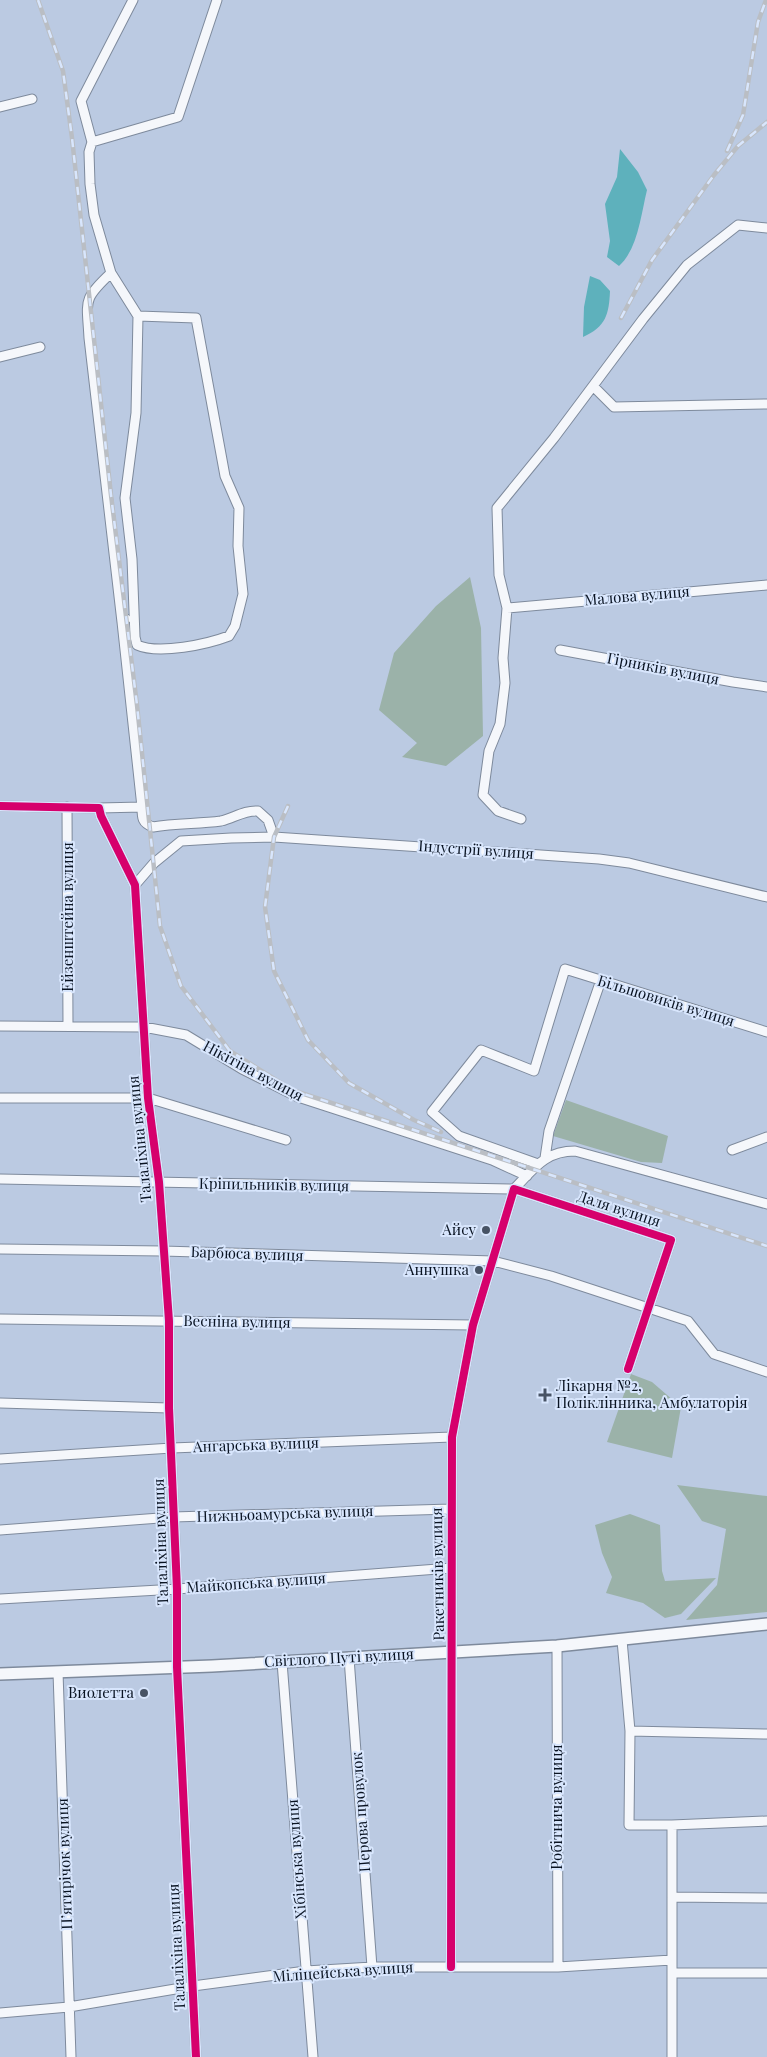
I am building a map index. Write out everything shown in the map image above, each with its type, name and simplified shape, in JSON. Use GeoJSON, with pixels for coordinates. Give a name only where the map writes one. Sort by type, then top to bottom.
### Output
{"type":"FeatureCollection","features":[{"type":"Feature","properties":{"kind":"main road","name":"Світлого Путі вулиця"},"geometry":{"type":"LineString","coordinates":[[0,1674],[282,1662],[557,1646],[767,1624]]}},
{"type":"Feature","properties":{"kind":"street"},"geometry":{"type":"LineString","coordinates":[[133,0],[81,101],[92,142],[89,152],[90,184],[94,215],[111,274],[138,316],[136,413],[125,498],[132,559],[133,614],[137,645],[157,648],[192,647],[229,636],[235,626],[243,594],[238,546],[238,508],[226,476],[196,318],[138,316]]}},
{"type":"Feature","properties":{"kind":"street"},"geometry":{"type":"LineString","coordinates":[[92,142],[178,117],[217,0]]}},
{"type":"Feature","properties":{"kind":"street"},"geometry":{"type":"LineString","coordinates":[[0,108],[32,99]]}},
{"type":"Feature","properties":{"kind":"street"},"geometry":{"type":"LineString","coordinates":[[521,819],[498,810],[483,795],[490,751],[500,724],[505,683],[503,658],[507,608],[499,575],[497,508],[594,386],[643,319],[688,265],[738,225],[767,228]]}},
{"type":"Feature","properties":{"kind":"street"},"geometry":{"type":"LineString","coordinates":[[111,274],[94,289],[87,300],[142,819],[145,824],[153,827],[216,821],[228,819],[249,810],[258,810],[268,820],[274,838]]}},
{"type":"Feature","properties":{"kind":"street"},"geometry":{"type":"LineString","coordinates":[[0,357],[40,346]]}},
{"type":"Feature","properties":{"kind":"street"},"geometry":{"type":"LineString","coordinates":[[594,386],[614,407],[767,404]]}},
{"type":"Feature","properties":{"kind":"street","name":"Малова вулиця"},"geometry":{"type":"LineString","coordinates":[[507,608],[767,585]]}},
{"type":"Feature","properties":{"kind":"street"},"geometry":{"type":"LineString","coordinates":[[122,622],[133,614]]}},
{"type":"Feature","properties":{"kind":"street","name":"Гірників вулиця"},"geometry":{"type":"LineString","coordinates":[[560,650],[767,687]]}},
{"type":"Feature","properties":{"kind":"street"},"geometry":{"type":"LineString","coordinates":[[0,806],[142,807]]}},
{"type":"Feature","properties":{"kind":"street","name":"Ейзенштейна вулиця"},"geometry":{"type":"LineString","coordinates":[[67,807],[68,1026]]}},
{"type":"Feature","properties":{"kind":"street"},"geometry":{"type":"LineString","coordinates":[[99,808],[101,816],[135,885]]}},
{"type":"Feature","properties":{"kind":"street","name":"Індустрії вулиця"},"geometry":{"type":"LineString","coordinates":[[135,885],[154,863],[181,841],[274,838],[599,859],[629,863],[767,897]]}},
{"type":"Feature","properties":{"kind":"street","name":"Талаліхіна вулиця"},"geometry":{"type":"LineString","coordinates":[[135,885],[148,1098],[159,1182],[170,1321],[169,1408],[177,1589],[177,1667],[196,2057]]}},
{"type":"Feature","properties":{"kind":"street","name":"Більшовиків вулиця"},"geometry":{"type":"LineString","coordinates":[[542,1161],[459,1136],[432,1112],[481,1050],[534,1071],[564,970],[767,1032]]}},
{"type":"Feature","properties":{"kind":"street"},"geometry":{"type":"LineString","coordinates":[[542,1161],[549,1131],[601,980]]}},
{"type":"Feature","properties":{"kind":"street","name":"Нікітіна вулиця"},"geometry":{"type":"LineString","coordinates":[[0,1026],[144,1027],[186,1035],[242,1069],[298,1097],[492,1160],[527,1176]]}},
{"type":"Feature","properties":{"kind":"street"},"geometry":{"type":"LineString","coordinates":[[0,1098],[148,1098],[286,1140]]}},
{"type":"Feature","properties":{"kind":"street"},"geometry":{"type":"LineString","coordinates":[[732,1150],[767,1137]]}},
{"type":"Feature","properties":{"kind":"street"},"geometry":{"type":"LineString","coordinates":[[514,1190],[542,1161],[562,1151],[574,1151],[767,1204]]}},
{"type":"Feature","properties":{"kind":"street","name":"Кріпильників вулиця"},"geometry":{"type":"LineString","coordinates":[[0,1179],[514,1190]]}},
{"type":"Feature","properties":{"kind":"street","name":"Ракетників вулиця"},"geometry":{"type":"LineString","coordinates":[[451,1967],[452,1437],[473,1325],[514,1190]]}},
{"type":"Feature","properties":{"kind":"street","name":"Даля вулиця"},"geometry":{"type":"LineString","coordinates":[[514,1190],[671,1240],[628,1369]]}},
{"type":"Feature","properties":{"kind":"street","name":"Барбюса вулиця"},"geometry":{"type":"LineString","coordinates":[[0,1249],[163,1251],[493,1261]]}},
{"type":"Feature","properties":{"kind":"street"},"geometry":{"type":"LineString","coordinates":[[493,1261],[551,1276],[688,1321],[714,1354],[767,1372]]}},
{"type":"Feature","properties":{"kind":"street","name":"Весніна вулиця"},"geometry":{"type":"LineString","coordinates":[[0,1319],[473,1325]]}},
{"type":"Feature","properties":{"kind":"street"},"geometry":{"type":"LineString","coordinates":[[0,1403],[169,1408]]}},
{"type":"Feature","properties":{"kind":"street","name":"Ангарська вулиця"},"geometry":{"type":"LineString","coordinates":[[0,1459],[172,1448],[452,1437]]}},
{"type":"Feature","properties":{"kind":"street","name":"Нижньоамурська вулиця"},"geometry":{"type":"LineString","coordinates":[[0,1530],[173,1517],[451,1509]]}},
{"type":"Feature","properties":{"kind":"street","name":"Майкопська вулиця"},"geometry":{"type":"LineString","coordinates":[[0,1599],[177,1589],[451,1568]]}},
{"type":"Feature","properties":{"kind":"street"},"geometry":{"type":"LineString","coordinates":[[622,1640],[630,1731],[630,1825],[767,1821]]}},
{"type":"Feature","properties":{"kind":"street","name":"Робітнича вулиця"},"geometry":{"type":"LineString","coordinates":[[557,1646],[558,1967]]}},
{"type":"Feature","properties":{"kind":"street","name":"Перова провулок"},"geometry":{"type":"LineString","coordinates":[[349,1658],[372,1966]]}},
{"type":"Feature","properties":{"kind":"street","name":"Хібінська вулиця"},"geometry":{"type":"LineString","coordinates":[[282,1662],[313,2057]]}},
{"type":"Feature","properties":{"kind":"street","name":"П’ятирічок вулиця"},"geometry":{"type":"LineString","coordinates":[[58,1672],[71,2057]]}},
{"type":"Feature","properties":{"kind":"street"},"geometry":{"type":"LineString","coordinates":[[630,1731],[767,1734]]}},
{"type":"Feature","properties":{"kind":"street"},"geometry":{"type":"LineString","coordinates":[[672,1825],[672,2057]]}},
{"type":"Feature","properties":{"kind":"street"},"geometry":{"type":"LineString","coordinates":[[672,1897],[767,1898]]}},
{"type":"Feature","properties":{"kind":"street","name":"Міліцейська вулиця"},"geometry":{"type":"LineString","coordinates":[[0,2013],[69,2007],[194,1986],[306,1971],[372,1966],[558,1967],[672,1960]]}},
{"type":"Feature","properties":{"kind":"street"},"geometry":{"type":"LineString","coordinates":[[672,1973],[767,1973]]}},
{"type":"Feature","properties":{"kind":"shaded area"},"geometry":{"type":"Polygon","coordinates":[[[620,149],[638,172],[647,190],[635,241],[619,266],[607,257],[610,241],[605,204],[617,177],[620,149]]]}},
{"type":"Feature","properties":{"kind":"shaded area"},"geometry":{"type":"Polygon","coordinates":[[[590,276],[600,280],[610,291],[605,319],[597,329],[583,337],[584,307],[590,276]]]}},
{"type":"Feature","properties":{"kind":"shaded area"},"geometry":{"type":"Polygon","coordinates":[[[470,577],[481,628],[483,736],[446,766],[402,757],[417,743],[379,710],[394,653],[436,606],[470,577]]]}},
{"type":"Feature","properties":{"kind":"shaded area"},"geometry":{"type":"Polygon","coordinates":[[[566,1100],[668,1136],[662,1163],[641,1162],[553,1136],[566,1100]]]}},
{"type":"Feature","properties":{"kind":"shaded area"},"geometry":{"type":"Polygon","coordinates":[[[631,1374],[652,1382],[681,1407],[672,1458],[607,1442],[631,1374]]]}},
{"type":"Feature","properties":{"kind":"shaded area"},"geometry":{"type":"Polygon","coordinates":[[[677,1485],[767,1496],[767,1612],[686,1620],[717,1585],[726,1529],[702,1521],[677,1485]]]}},
{"type":"Feature","properties":{"kind":"shaded area"},"geometry":{"type":"Polygon","coordinates":[[[630,1514],[660,1525],[662,1571],[665,1581],[716,1578],[681,1614],[665,1618],[643,1603],[606,1593],[612,1577],[602,1553],[595,1525],[630,1514]]]}},
{"type":"Feature","properties":{"kind":"railway"},"geometry":{"type":"LineString","coordinates":[[38,0],[63,71],[137,705],[160,926],[181,986],[230,1051],[292,1090],[767,1246]]}},
{"type":"Feature","properties":{"kind":"railway"},"geometry":{"type":"LineString","coordinates":[[727,151],[743,115],[758,22],[766,0]]}},
{"type":"Feature","properties":{"kind":"railway"},"geometry":{"type":"LineString","coordinates":[[621,318],[652,260],[714,175],[738,146],[767,122]]}},
{"type":"Feature","properties":{"kind":"railway"},"geometry":{"type":"LineString","coordinates":[[288,806],[274,837],[265,907],[274,971],[308,1040],[349,1083],[414,1120],[441,1132]]}},
{"type":"Feature","properties":{"kind":"cycle path"},"geometry":{"type":"LineString","coordinates":[[0,806],[99,808],[101,816],[135,885],[148,1098],[159,1182],[169,1321],[169,1408],[177,1589],[177,1667],[196,2057]]}},
{"type":"Feature","properties":{"kind":"cycle path"},"geometry":{"type":"LineString","coordinates":[[451,1967],[452,1437],[473,1325],[514,1189],[671,1240],[628,1369]]}},
{"type":"Feature","properties":{"kind":"place","name":"Айсу"},"geometry":{"type":"Point","coordinates":[486,1230]}},
{"type":"Feature","properties":{"kind":"place","name":"Аннушка"},"geometry":{"type":"Point","coordinates":[479,1270]}},
{"type":"Feature","properties":{"kind":"place","name":"Лікарня №2, Поліклінника, Амбулаторія"},"geometry":{"type":"Point","coordinates":[545,1395]}},
{"type":"Feature","properties":{"kind":"place","name":"Виолетта"},"geometry":{"type":"Point","coordinates":[144,1693]}}]}
